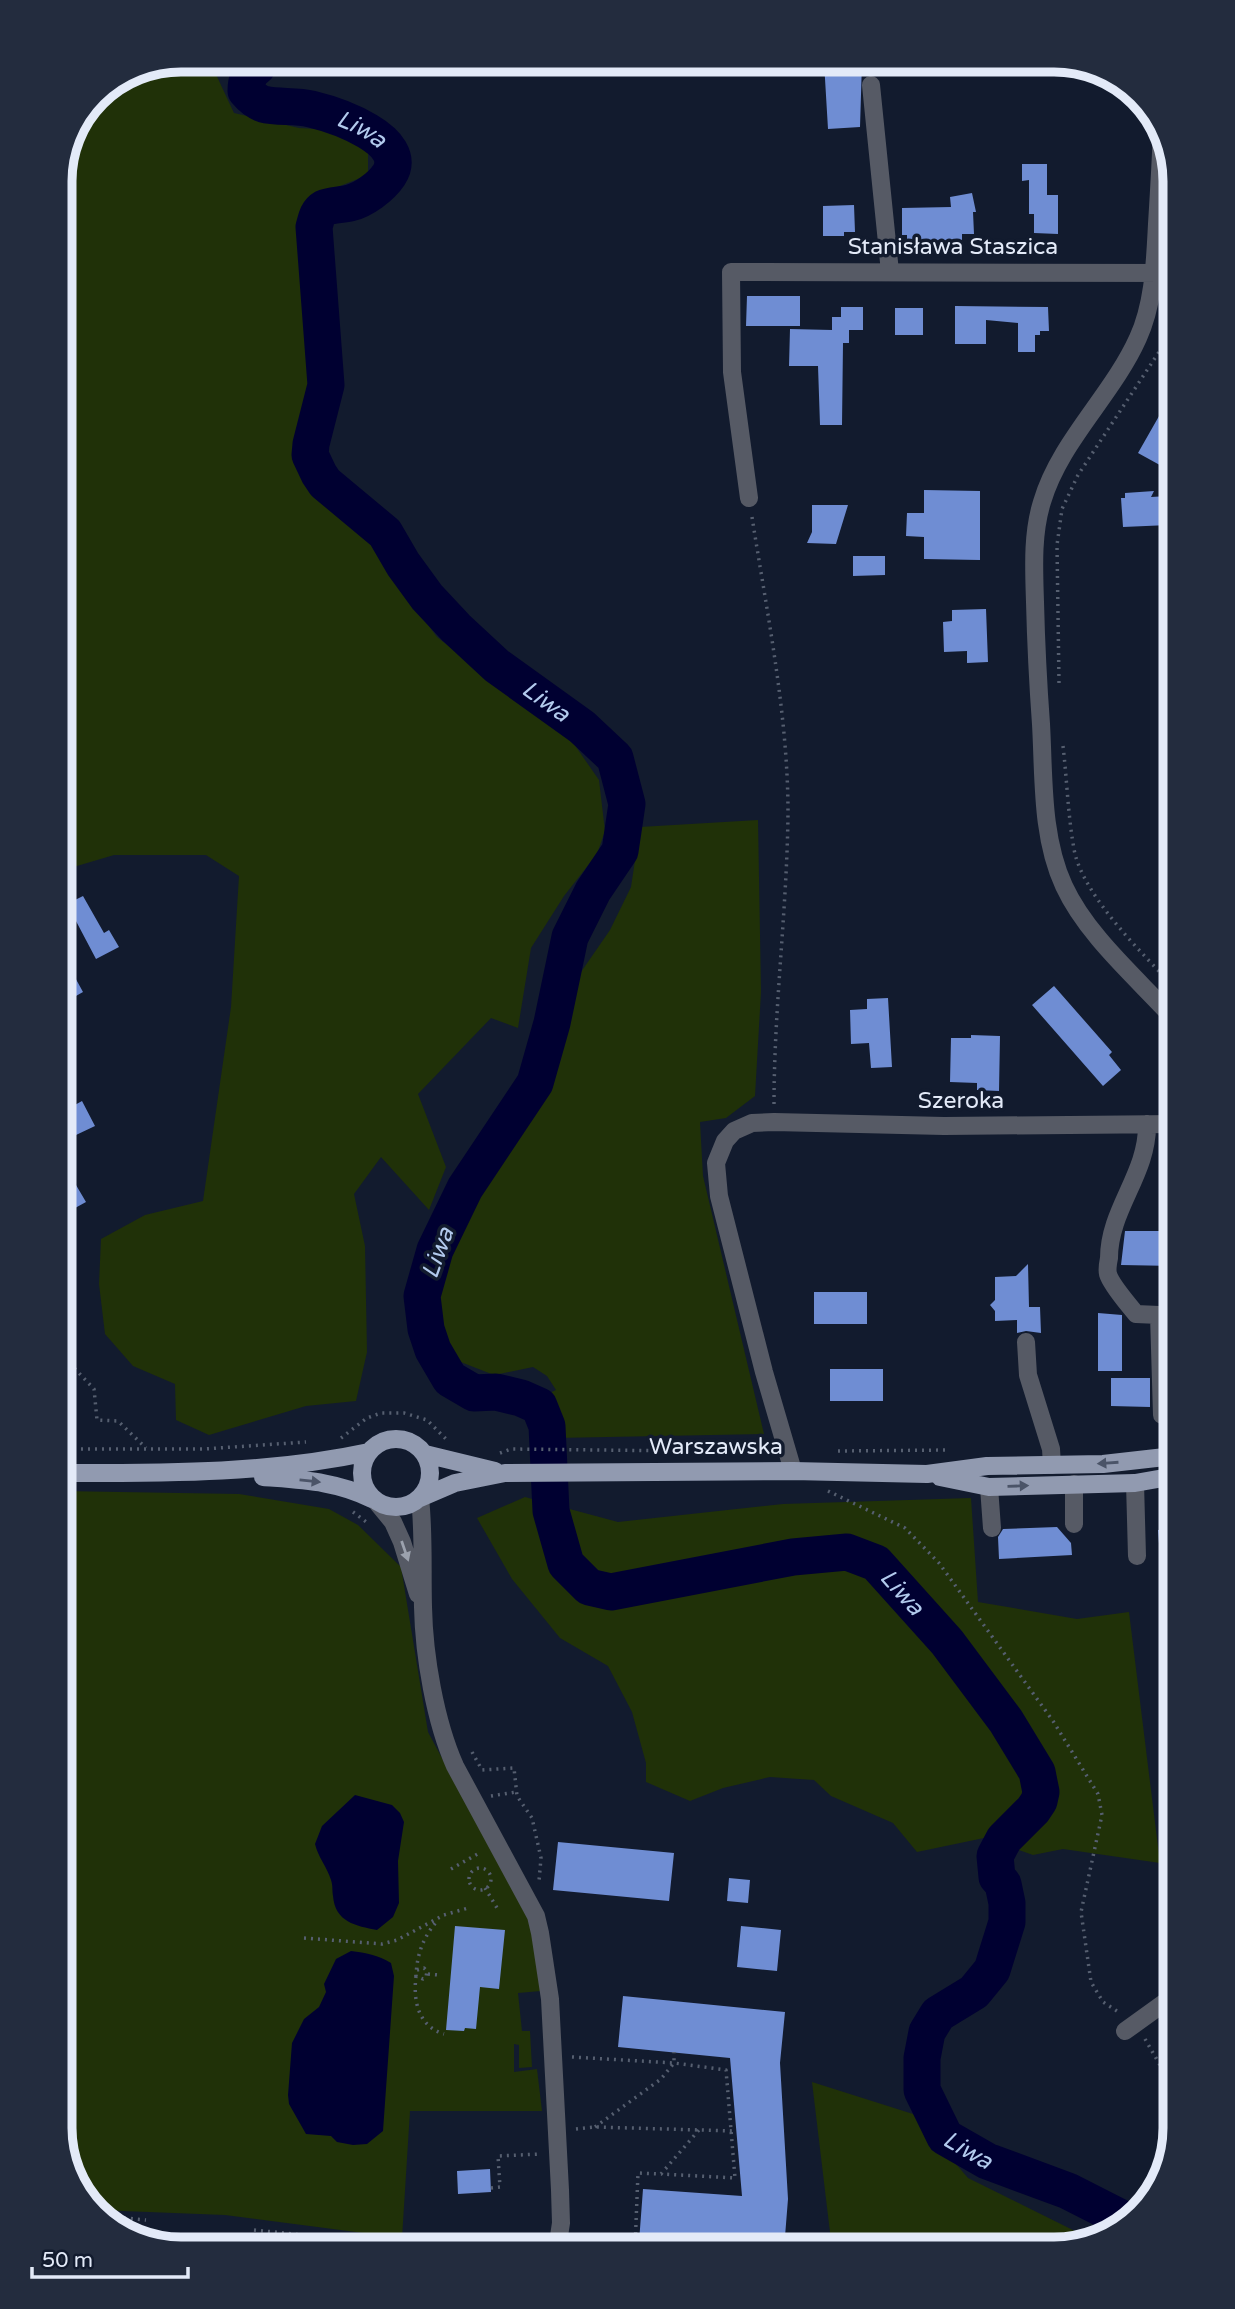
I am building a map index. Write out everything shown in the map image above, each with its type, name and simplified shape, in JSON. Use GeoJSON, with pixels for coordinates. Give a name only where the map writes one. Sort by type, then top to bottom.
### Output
{"type":"FeatureCollection","features":[{"type":"Feature","properties":{"kind":"main road"},"geometry":{"type":"LineString","coordinates":[[218,1473],[320,1463],[369,1452],[384,1441],[396,1439],[417,1446],[425,1454],[430,1477],[420,1498]]}},
{"type":"Feature","properties":{"kind":"main road"},"geometry":{"type":"LineString","coordinates":[[369,1452],[362,1472],[363,1483],[375,1500]]}},
{"type":"Feature","properties":{"kind":"main road"},"geometry":{"type":"LineString","coordinates":[[425,1454],[505,1473]]}},
{"type":"Feature","properties":{"kind":"main road","name":"Warszawska"},"geometry":{"type":"LineString","coordinates":[[505,1473],[793,1471],[927,1474],[987,1466],[1103,1464],[1163,1457]]}},
{"type":"Feature","properties":{"kind":"main road"},"geometry":{"type":"LineString","coordinates":[[72,1473],[218,1473],[320,1482],[350,1488],[386,1506],[398,1508],[455,1483],[505,1473]]}},
{"type":"Feature","properties":{"kind":"main road","name":"Warszawska"},"geometry":{"type":"LineString","coordinates":[[927,1474],[989,1487],[1135,1483],[1163,1478]]}},
{"type":"Feature","properties":{"kind":"street"},"geometry":{"type":"LineString","coordinates":[[871,85],[890,272]]}},
{"type":"Feature","properties":{"kind":"street"},"geometry":{"type":"LineString","coordinates":[[1160,158],[1154,272],[1139,336],[1127,360],[1056,467],[1042,503],[1034,554],[1036,648],[1046,804],[1057,867],[1078,911],[1163,1007]]}},
{"type":"Feature","properties":{"kind":"street","name":"Stanisława Staszica"},"geometry":{"type":"LineString","coordinates":[[749,498],[732,372],[731,272],[1163,272]]}},
{"type":"Feature","properties":{"kind":"street","name":"Szeroka"},"geometry":{"type":"LineString","coordinates":[[793,1471],[764,1372],[719,1196],[716,1163],[725,1142],[734,1131],[752,1123],[775,1122],[944,1126],[1163,1124]]}},
{"type":"Feature","properties":{"kind":"street"},"geometry":{"type":"LineString","coordinates":[[1147,1125],[1147,1142],[1134,1182],[1109,1239],[1108,1275],[1136,1314],[1163,1316]]}},
{"type":"Feature","properties":{"kind":"street"},"geometry":{"type":"LineString","coordinates":[[1026,1342],[1028,1375],[1051,1450],[1052,1465]]}},
{"type":"Feature","properties":{"kind":"street"},"geometry":{"type":"LineString","coordinates":[[1162,1415],[1163,1395]]}},
{"type":"Feature","properties":{"kind":"street"},"geometry":{"type":"LineString","coordinates":[[1135,1483],[1137,1556]]}},
{"type":"Feature","properties":{"kind":"street"},"geometry":{"type":"LineString","coordinates":[[1074,1484],[1074,1524]]}},
{"type":"Feature","properties":{"kind":"street"},"geometry":{"type":"LineString","coordinates":[[989,1487],[992,1528]]}},
{"type":"Feature","properties":{"kind":"street"},"geometry":{"type":"LineString","coordinates":[[420,1498],[423,1607],[433,1690],[445,1743],[536,1916],[540,1933],[550,1998],[560,2190],[559,2237]]}},
{"type":"Feature","properties":{"kind":"street"},"geometry":{"type":"LineString","coordinates":[[375,1500],[393,1522],[402,1542],[423,1607]]}},
{"type":"Feature","properties":{"kind":"street"},"geometry":{"type":"LineString","coordinates":[[1129,2028],[1163,2004]]}},
{"type":"Feature","properties":{"kind":"path"},"geometry":{"type":"LineString","coordinates":[[1060,692],[1057,558],[1062,509],[1078,475],[1159,352],[1163,341]]}},
{"type":"Feature","properties":{"kind":"path"},"geometry":{"type":"LineString","coordinates":[[749,498],[781,719],[788,810],[785,905],[774,1048],[775,1122]]}},
{"type":"Feature","properties":{"kind":"path"},"geometry":{"type":"LineString","coordinates":[[1063,746],[1074,851],[1086,881],[1097,900],[1163,974]]}},
{"type":"Feature","properties":{"kind":"path"},"geometry":{"type":"LineString","coordinates":[[72,1366],[94,1389],[97,1419],[118,1421],[147,1449]]}},
{"type":"Feature","properties":{"kind":"path"},"geometry":{"type":"LineString","coordinates":[[331,1440],[340,1439],[367,1418],[381,1413],[404,1413],[427,1420],[451,1441]]}},
{"type":"Feature","properties":{"kind":"path"},"geometry":{"type":"LineString","coordinates":[[72,1449],[204,1449],[309,1441]]}},
{"type":"Feature","properties":{"kind":"path"},"geometry":{"type":"LineString","coordinates":[[511,1449],[694,1451]]}},
{"type":"Feature","properties":{"kind":"path"},"geometry":{"type":"LineString","coordinates":[[828,1451],[953,1450]]}},
{"type":"Feature","properties":{"kind":"path"},"geometry":{"type":"LineString","coordinates":[[822,1488],[905,1528],[939,1563],[1053,1721],[1098,1794],[1102,1815],[1081,1912],[1091,1982],[1103,2002],[1118,2011],[1129,2028],[1143,2036],[1163,2070]]}},
{"type":"Feature","properties":{"kind":"path"},"geometry":{"type":"LineString","coordinates":[[346,1504],[359,1518],[375,1528]]}},
{"type":"Feature","properties":{"kind":"path"},"geometry":{"type":"LineString","coordinates":[[451,1869],[483,1851]]}},
{"type":"Feature","properties":{"kind":"path"},"geometry":{"type":"LineString","coordinates":[[470,1858],[475,1869]]}},
{"type":"Feature","properties":{"kind":"path"},"geometry":{"type":"LineString","coordinates":[[482,1868],[490,1875],[490,1882],[485,1888],[476,1889],[470,1884],[470,1874],[475,1869],[482,1868]]}},
{"type":"Feature","properties":{"kind":"path"},"geometry":{"type":"LineString","coordinates":[[485,1888],[497,1908]]}},
{"type":"Feature","properties":{"kind":"path"},"geometry":{"type":"LineString","coordinates":[[304,1938],[382,1944],[397,1940],[440,1917],[468,1908]]}},
{"type":"Feature","properties":{"kind":"path"},"geometry":{"type":"LineString","coordinates":[[440,1917],[420,1945],[416,2003],[419,2014],[429,2027],[444,2034]]}},
{"type":"Feature","properties":{"kind":"path"},"geometry":{"type":"LineString","coordinates":[[416,1973],[424,1968],[428,1974]]}},
{"type":"Feature","properties":{"kind":"path"},"geometry":{"type":"LineString","coordinates":[[416,1973],[423,1979],[428,1974]]}},
{"type":"Feature","properties":{"kind":"path"},"geometry":{"type":"LineString","coordinates":[[428,1974],[439,1975]]}},
{"type":"Feature","properties":{"kind":"path"},"geometry":{"type":"LineString","coordinates":[[595,2127],[661,2079],[674,2063],[674,2053]]}},
{"type":"Feature","properties":{"kind":"path"},"geometry":{"type":"LineString","coordinates":[[566,2057],[674,2063],[726,2070],[735,2178],[638,2173],[635,2237]]}},
{"type":"Feature","properties":{"kind":"path"},"geometry":{"type":"LineString","coordinates":[[580,2129],[595,2127],[736,2131]]}},
{"type":"Feature","properties":{"kind":"path"},"geometry":{"type":"LineString","coordinates":[[661,2174],[700,2129]]}},
{"type":"Feature","properties":{"kind":"path"},"geometry":{"type":"LineString","coordinates":[[491,2188],[500,2187],[498,2156],[549,2154]]}},
{"type":"Feature","properties":{"kind":"path"},"geometry":{"type":"LineString","coordinates":[[118,2217],[158,2221]]}},
{"type":"Feature","properties":{"kind":"path"},"geometry":{"type":"LineString","coordinates":[[254,2230],[324,2237]]}},
{"type":"Feature","properties":{"kind":"green space"},"geometry":{"type":"Polygon","coordinates":[[[215,72],[234,113],[299,128],[333,130],[368,153],[368,175],[312,197],[306,287],[310,371],[300,441],[330,505],[369,534],[390,573],[437,637],[574,744],[599,780],[605,831],[597,854],[564,896],[531,948],[518,1028],[491,1018],[418,1094],[446,1167],[429,1210],[381,1157],[354,1194],[365,1246],[367,1352],[356,1401],[306,1406],[209,1435],[176,1420],[175,1384],[133,1366],[105,1334],[99,1284],[101,1239],[145,1215],[203,1201],[231,1007],[239,876],[206,855],[114,855],[72,867],[72,174],[75,153],[94,114],[126,86],[160,74],[215,72]]]}},
{"type":"Feature","properties":{"kind":"green space"},"geometry":{"type":"Polygon","coordinates":[[[758,820],[761,992],[755,1096],[726,1118],[700,1122],[703,1176],[764,1434],[555,1438],[549,1406],[543,1396],[556,1390],[547,1376],[533,1367],[494,1375],[453,1359],[432,1301],[450,1236],[518,1121],[544,1093],[561,1047],[581,972],[610,930],[631,887],[640,827],[758,820]]]}},
{"type":"Feature","properties":{"kind":"green space"},"geometry":{"type":"Polygon","coordinates":[[[72,1491],[239,1494],[329,1509],[358,1525],[401,1567],[428,1732],[533,1928],[541,1991],[518,1993],[522,2031],[530,2031],[532,2067],[519,2068],[519,2045],[514,2044],[514,2072],[537,2069],[542,2111],[410,2111],[402,2237],[225,2215],[110,2210],[86,2183],[74,2149],[72,1491]]]}},
{"type":"Feature","properties":{"kind":"green space"},"geometry":{"type":"Polygon","coordinates":[[[525,1497],[618,1522],[783,1504],[971,1498],[978,1602],[1077,1619],[1129,1612],[1160,1863],[1063,1849],[1033,1855],[984,1838],[917,1852],[893,1823],[831,1796],[814,1780],[770,1777],[723,1788],[690,1801],[646,1782],[646,1763],[632,1712],[608,1666],[560,1638],[512,1579],[477,1518],[525,1497]]]}},
{"type":"Feature","properties":{"kind":"green space"},"geometry":{"type":"Polygon","coordinates":[[[812,2082],[913,2114],[968,2178],[1080,2234],[1054,2237],[831,2237],[812,2082]]]}},
{"type":"Feature","properties":{"kind":"shaded area"},"geometry":{"type":"Polygon","coordinates":[[[355,1795],[392,1805],[404,1822],[398,1861],[399,1903],[393,1917],[377,1930],[354,1924],[338,1912],[331,1880],[315,1844],[322,1826],[355,1795]]]}},
{"type":"Feature","properties":{"kind":"shaded area"},"geometry":{"type":"Polygon","coordinates":[[[351,1951],[372,1955],[391,1963],[394,1976],[383,2131],[367,2144],[353,2145],[337,2142],[331,2136],[306,2134],[289,2104],[288,2095],[292,2043],[304,2019],[319,2007],[326,1992],[324,1984],[336,1959],[351,1951]]]}},
{"type":"Feature","properties":{"kind":"building"},"geometry":{"type":"Polygon","coordinates":[[[825,72],[862,72],[860,127],[828,129],[825,72]]]}},
{"type":"Feature","properties":{"kind":"building"},"geometry":{"type":"Polygon","coordinates":[[[1022,164],[1047,164],[1047,195],[1058,195],[1058,234],[1034,233],[1034,214],[1029,214],[1029,180],[1022,181],[1022,164]]]}},
{"type":"Feature","properties":{"kind":"building"},"geometry":{"type":"Polygon","coordinates":[[[972,193],[976,212],[973,212],[974,234],[962,234],[962,240],[919,241],[907,240],[907,235],[902,235],[902,208],[951,207],[950,197],[972,193]]]}},
{"type":"Feature","properties":{"kind":"building"},"geometry":{"type":"Polygon","coordinates":[[[854,205],[855,232],[844,232],[844,236],[823,236],[823,206],[854,205]]]}},
{"type":"Feature","properties":{"kind":"building"},"geometry":{"type":"Polygon","coordinates":[[[747,296],[800,296],[800,326],[746,326],[747,296]]]}},
{"type":"Feature","properties":{"kind":"building"},"geometry":{"type":"Polygon","coordinates":[[[955,306],[1048,307],[1049,331],[1040,331],[1040,335],[1035,335],[1035,352],[1018,352],[1018,323],[986,320],[986,344],[955,344],[955,306]]]}},
{"type":"Feature","properties":{"kind":"building"},"geometry":{"type":"Polygon","coordinates":[[[841,307],[863,307],[863,330],[849,330],[849,343],[843,343],[842,425],[820,425],[818,366],[789,366],[790,329],[832,330],[832,317],[841,317],[841,307]]]}},
{"type":"Feature","properties":{"kind":"building"},"geometry":{"type":"Polygon","coordinates":[[[895,308],[923,308],[923,335],[895,335],[895,308]]]}},
{"type":"Feature","properties":{"kind":"building"},"geometry":{"type":"Polygon","coordinates":[[[1163,409],[1163,467],[1138,453],[1163,409]]]}},
{"type":"Feature","properties":{"kind":"building"},"geometry":{"type":"Polygon","coordinates":[[[924,490],[980,491],[980,560],[924,559],[924,537],[906,536],[907,513],[924,513],[924,490]]]}},
{"type":"Feature","properties":{"kind":"building"},"geometry":{"type":"Polygon","coordinates":[[[1154,491],[1151,497],[1163,496],[1163,525],[1123,527],[1121,498],[1125,498],[1125,493],[1154,491]]]}},
{"type":"Feature","properties":{"kind":"building"},"geometry":{"type":"Polygon","coordinates":[[[812,505],[848,505],[836,544],[807,543],[812,532],[812,505]]]}},
{"type":"Feature","properties":{"kind":"building"},"geometry":{"type":"Polygon","coordinates":[[[853,556],[885,556],[885,575],[853,576],[853,556]]]}},
{"type":"Feature","properties":{"kind":"building"},"geometry":{"type":"Polygon","coordinates":[[[986,609],[988,662],[967,663],[967,651],[944,652],[943,622],[952,621],[952,610],[986,609]]]}},
{"type":"Feature","properties":{"kind":"building"},"geometry":{"type":"Polygon","coordinates":[[[83,896],[104,933],[109,930],[119,947],[96,959],[72,913],[72,902],[83,896]]]}},
{"type":"Feature","properties":{"kind":"building"},"geometry":{"type":"Polygon","coordinates":[[[72,972],[83,992],[72,998],[72,972]]]}},
{"type":"Feature","properties":{"kind":"building"},"geometry":{"type":"Polygon","coordinates":[[[1054,986],[1112,1052],[1109,1055],[1121,1070],[1103,1086],[1032,1005],[1054,986]]]}},
{"type":"Feature","properties":{"kind":"building"},"geometry":{"type":"Polygon","coordinates":[[[888,998],[892,1067],[871,1068],[869,1043],[851,1044],[850,1010],[867,1009],[867,999],[888,998]]]}},
{"type":"Feature","properties":{"kind":"building"},"geometry":{"type":"Polygon","coordinates":[[[971,1035],[1000,1036],[999,1091],[977,1090],[977,1083],[950,1082],[951,1038],[971,1038],[971,1035]]]}},
{"type":"Feature","properties":{"kind":"building"},"geometry":{"type":"Polygon","coordinates":[[[82,1101],[95,1126],[76,1135],[72,1127],[72,1107],[82,1101]]]}},
{"type":"Feature","properties":{"kind":"building"},"geometry":{"type":"Polygon","coordinates":[[[76,1185],[86,1202],[72,1210],[72,1188],[76,1185]]]}},
{"type":"Feature","properties":{"kind":"building"},"geometry":{"type":"Polygon","coordinates":[[[1125,1231],[1163,1231],[1163,1266],[1121,1265],[1125,1231]]]}},
{"type":"Feature","properties":{"kind":"building"},"geometry":{"type":"Polygon","coordinates":[[[1028,1264],[1029,1307],[1040,1307],[1041,1333],[1017,1333],[1017,1320],[995,1321],[995,1311],[990,1305],[995,1300],[995,1277],[1016,1276],[1028,1264]]]}},
{"type":"Feature","properties":{"kind":"building"},"geometry":{"type":"Polygon","coordinates":[[[814,1292],[867,1292],[867,1324],[814,1324],[814,1292]]]}},
{"type":"Feature","properties":{"kind":"building"},"geometry":{"type":"Polygon","coordinates":[[[1098,1313],[1122,1315],[1122,1371],[1098,1371],[1098,1313]]]}},
{"type":"Feature","properties":{"kind":"building"},"geometry":{"type":"Polygon","coordinates":[[[830,1369],[883,1369],[883,1401],[830,1401],[830,1369]]]}},
{"type":"Feature","properties":{"kind":"building"},"geometry":{"type":"Polygon","coordinates":[[[1111,1378],[1150,1378],[1150,1407],[1111,1406],[1111,1378]]]}},
{"type":"Feature","properties":{"kind":"building"},"geometry":{"type":"Polygon","coordinates":[[[1057,1527],[1071,1543],[1072,1555],[999,1559],[998,1537],[1003,1529],[1057,1527]]]}},
{"type":"Feature","properties":{"kind":"building"},"geometry":{"type":"Polygon","coordinates":[[[1163,1529],[1163,1556],[1160,1557],[1158,1530],[1163,1529]]]}},
{"type":"Feature","properties":{"kind":"building"},"geometry":{"type":"Polygon","coordinates":[[[558,1842],[674,1853],[669,1901],[553,1890],[558,1842]]]}},
{"type":"Feature","properties":{"kind":"building"},"geometry":{"type":"Polygon","coordinates":[[[729,1878],[750,1880],[748,1903],[727,1901],[729,1878]]]}},
{"type":"Feature","properties":{"kind":"building"},"geometry":{"type":"Polygon","coordinates":[[[455,1926],[505,1930],[499,1989],[480,1987],[476,2029],[465,2028],[464,2031],[446,2030],[455,1926]]]}},
{"type":"Feature","properties":{"kind":"building"},"geometry":{"type":"Polygon","coordinates":[[[741,1926],[781,1930],[777,1971],[737,1967],[741,1926]]]}},
{"type":"Feature","properties":{"kind":"building"},"geometry":{"type":"Polygon","coordinates":[[[623,1996],[785,2012],[780,2063],[788,2199],[785,2237],[639,2237],[643,2189],[742,2196],[730,2058],[618,2047],[623,1996]]]}},
{"type":"Feature","properties":{"kind":"building"},"geometry":{"type":"Polygon","coordinates":[[[490,2169],[491,2192],[458,2194],[457,2171],[490,2169]]]}},
{"type":"Feature","properties":{"kind":"waterway","name":"Liwa"},"geometry":{"type":"LineString","coordinates":[[253,72],[247,81],[246,91],[255,100],[269,105],[311,109],[352,123],[381,140],[390,151],[393,162],[386,180],[377,188],[355,201],[324,208],[318,214],[314,227],[326,385],[310,455],[319,474],[325,483],[385,533],[427,597],[456,628],[497,666],[582,727],[615,758],[627,804],[620,851],[593,891],[570,937],[552,1023],[535,1083],[465,1188],[435,1250],[422,1296],[426,1329],[433,1350],[450,1379],[474,1393],[496,1392],[539,1406],[547,1426],[551,1511],[566,1564],[589,1587],[611,1592],[793,1557],[847,1552],[876,1563],[947,1642],[1006,1721],[1037,1772],[1041,1792],[1033,1810],[1004,1839],[995,1856],[997,1877],[1003,1884],[1007,1903],[1007,1922],[992,1970],[974,1992],[938,2014],[927,2032],[922,2058],[922,2090],[945,2137],[987,2161],[1068,2191],[1118,2216]]}}]}
